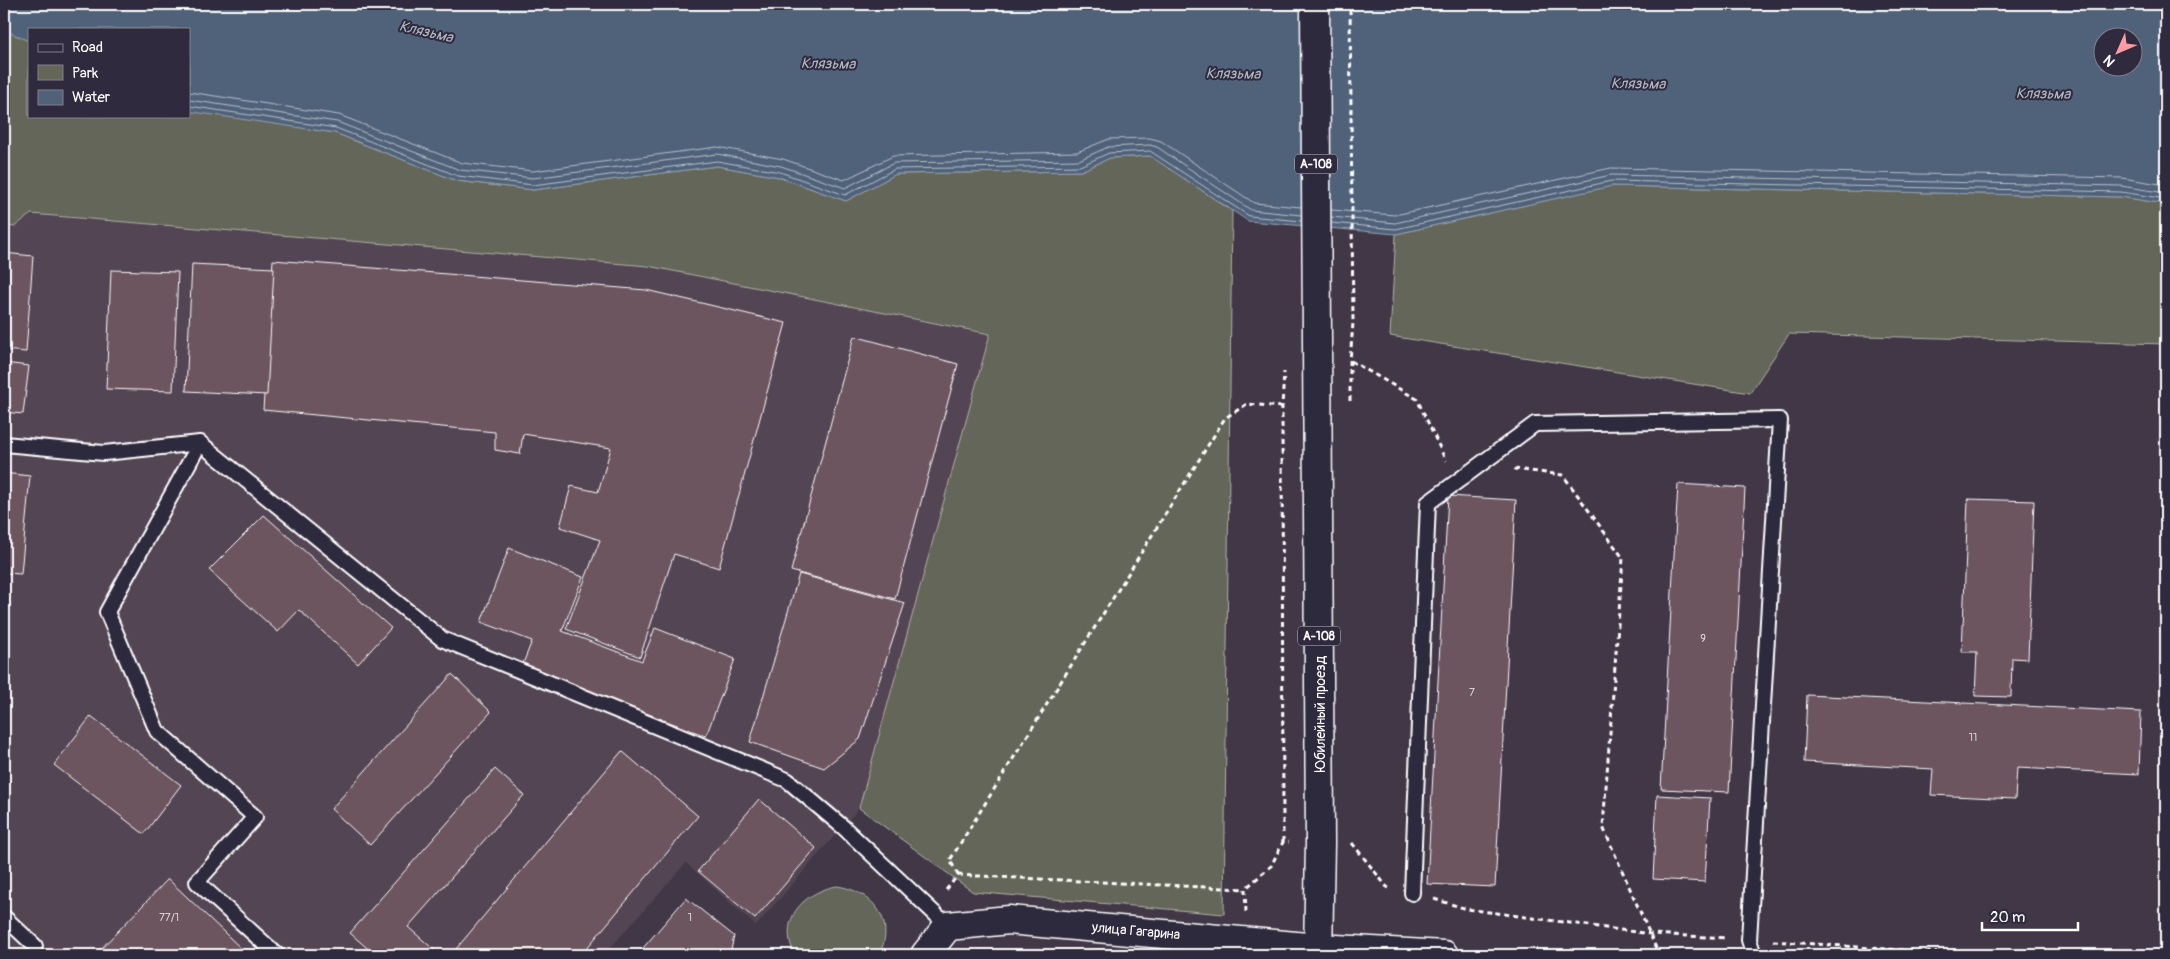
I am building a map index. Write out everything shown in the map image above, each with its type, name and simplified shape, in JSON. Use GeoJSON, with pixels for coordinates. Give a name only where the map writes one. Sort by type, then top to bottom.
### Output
{"type":"FeatureCollection","features":[{"type":"Feature","properties":{"kind":"main road","name":"Юбилейный проезд"},"geometry":{"type":"LineString","coordinates":[[1315,4],[1320,843],[1318,952]]}},
{"type":"Feature","properties":{"kind":"main road","name":"улица Гагарина"},"geometry":{"type":"LineString","coordinates":[[948,926],[1009,920],[1246,941],[1318,952],[1444,955]]}},
{"type":"Feature","properties":{"kind":"main road"},"geometry":{"type":"LineString","coordinates":[[925,955],[948,926]]}},
{"type":"Feature","properties":{"kind":"lane"},"geometry":{"type":"LineString","coordinates":[[1412,893],[1428,504],[1535,424],[1780,420],[1749,940],[1754,955]]}},
{"type":"Feature","properties":{"kind":"lane"},"geometry":{"type":"LineString","coordinates":[[200,443],[107,612],[157,731],[255,817],[197,882],[277,955]]}},
{"type":"Feature","properties":{"kind":"lane"},"geometry":{"type":"LineString","coordinates":[[4,444],[104,454],[200,443],[442,639],[787,780],[843,827],[948,926]]}},
{"type":"Feature","properties":{"kind":"lane"},"geometry":{"type":"LineString","coordinates":[[4,917],[35,946]]}},
{"type":"Feature","properties":{"kind":"path"},"geometry":{"type":"LineString","coordinates":[[1350,4],[1354,323]]}},
{"type":"Feature","properties":{"kind":"path"},"geometry":{"type":"LineString","coordinates":[[1350,361],[1417,399],[1456,482]]}},
{"type":"Feature","properties":{"kind":"path"},"geometry":{"type":"LineString","coordinates":[[1282,407],[1247,404],[1225,418],[950,860],[958,875],[1245,889],[1271,866],[1282,842],[1282,407],[1284,370]]}},
{"type":"Feature","properties":{"kind":"path"},"geometry":{"type":"LineString","coordinates":[[1481,465],[1563,475],[1623,558],[1602,827],[1659,955]]}},
{"type":"Feature","properties":{"kind":"path"},"geometry":{"type":"LineString","coordinates":[[1282,842],[1350,842],[1387,887],[1467,909],[1650,934],[1970,955]]}},
{"type":"Feature","properties":{"kind":"path"},"geometry":{"type":"LineString","coordinates":[[1245,889],[1246,941]]}},
{"type":"Feature","properties":{"kind":"shaded area"},"geometry":{"type":"Polygon","coordinates":[[[31,214],[648,266],[990,334],[859,808],[756,926],[686,863],[604,955],[4,955],[4,226],[14,227],[31,214]]]}},
{"type":"Feature","properties":{"kind":"green space"},"geometry":{"type":"Polygon","coordinates":[[[4,30],[28,41],[28,118],[190,118],[190,110],[335,133],[457,181],[533,190],[717,166],[779,177],[846,201],[896,174],[1081,171],[1110,158],[1151,156],[1232,211],[1224,914],[973,892],[859,808],[990,334],[648,266],[31,214],[14,227],[4,226],[4,30]]]}},
{"type":"Feature","properties":{"kind":"green space"},"geometry":{"type":"Polygon","coordinates":[[[1611,186],[2121,197],[2166,204],[2166,344],[1789,334],[1750,393],[1390,336],[1396,234],[1611,186]]]}},
{"type":"Feature","properties":{"kind":"green space"},"geometry":{"type":"Polygon","coordinates":[[[837,886],[861,894],[878,909],[883,919],[885,930],[884,942],[879,955],[795,955],[790,942],[789,930],[791,919],[796,910],[814,894],[837,886]]]}},
{"type":"Feature","properties":{"kind":"water","name":"Клязьма"},"geometry":{"type":"Polygon","coordinates":[[[4,4],[2166,4],[2166,204],[2121,197],[1612,186],[1396,234],[1248,221],[1150,156],[1110,158],[1081,171],[896,174],[846,201],[779,177],[717,166],[533,190],[457,181],[335,133],[193,112],[190,110],[190,28],[28,28],[28,41],[4,30],[4,4]]]}},
{"type":"Feature","properties":{"kind":"building"},"geometry":{"type":"Polygon","coordinates":[[[4,253],[33,256],[26,352],[4,350],[4,253]]]}},
{"type":"Feature","properties":{"kind":"building"},"geometry":{"type":"Polygon","coordinates":[[[273,260],[646,290],[786,323],[719,568],[674,554],[640,657],[566,629],[600,540],[560,527],[571,486],[598,492],[611,448],[523,434],[520,454],[495,450],[495,432],[263,410],[273,260]]]}},
{"type":"Feature","properties":{"kind":"building"},"geometry":{"type":"Polygon","coordinates":[[[192,264],[274,268],[267,395],[186,391],[192,264]]]}},
{"type":"Feature","properties":{"kind":"building"},"geometry":{"type":"Polygon","coordinates":[[[111,270],[178,272],[173,391],[106,389],[111,270]]]}},
{"type":"Feature","properties":{"kind":"building"},"geometry":{"type":"Polygon","coordinates":[[[854,336],[958,364],[895,599],[791,571],[854,336]]]}},
{"type":"Feature","properties":{"kind":"building"},"geometry":{"type":"Polygon","coordinates":[[[4,363],[29,366],[23,414],[4,412],[4,363]]]}},
{"type":"Feature","properties":{"kind":"building"},"geometry":{"type":"Polygon","coordinates":[[[4,473],[30,476],[21,574],[4,573],[4,473]]]}},
{"type":"Feature","properties":{"kind":"building"},"geometry":{"type":"Polygon","coordinates":[[[1678,484],[1745,488],[1729,792],[1661,789],[1678,484]]]}},
{"type":"Feature","properties":{"kind":"building"},"geometry":{"type":"Polygon","coordinates":[[[1448,496],[1516,500],[1495,887],[1427,884],[1448,496]]]}},
{"type":"Feature","properties":{"kind":"building"},"geometry":{"type":"Polygon","coordinates":[[[1968,499],[2034,501],[2028,659],[2012,658],[2011,697],[1975,696],[1977,652],[1962,652],[1968,499]]]}},
{"type":"Feature","properties":{"kind":"building"},"geometry":{"type":"Polygon","coordinates":[[[264,515],[391,628],[358,664],[299,610],[278,632],[209,570],[264,515]]]}},
{"type":"Feature","properties":{"kind":"building"},"geometry":{"type":"Polygon","coordinates":[[[509,548],[583,577],[562,631],[642,661],[655,628],[735,659],[706,736],[522,666],[532,641],[481,622],[509,548]]]}},
{"type":"Feature","properties":{"kind":"building"},"geometry":{"type":"Polygon","coordinates":[[[799,574],[905,603],[860,739],[824,768],[750,742],[799,574]]]}},
{"type":"Feature","properties":{"kind":"building"},"geometry":{"type":"Polygon","coordinates":[[[452,674],[491,712],[370,845],[331,809],[452,674]]]}},
{"type":"Feature","properties":{"kind":"building"},"geometry":{"type":"Polygon","coordinates":[[[1807,695],[2141,712],[2139,774],[2017,768],[2015,799],[1931,795],[1933,769],[1804,762],[1807,695]]]}},
{"type":"Feature","properties":{"kind":"building"},"geometry":{"type":"Polygon","coordinates":[[[91,716],[181,785],[144,834],[54,765],[91,716]]]}},
{"type":"Feature","properties":{"kind":"building"},"geometry":{"type":"Polygon","coordinates":[[[622,751],[698,816],[581,955],[451,955],[622,751]]]}},
{"type":"Feature","properties":{"kind":"building"},"geometry":{"type":"Polygon","coordinates":[[[495,769],[524,795],[408,927],[440,955],[375,955],[350,933],[495,769]]]}},
{"type":"Feature","properties":{"kind":"building"},"geometry":{"type":"Polygon","coordinates":[[[1657,795],[1710,798],[1705,882],[1653,879],[1657,795]]]}},
{"type":"Feature","properties":{"kind":"building"},"geometry":{"type":"Polygon","coordinates":[[[759,799],[816,848],[755,919],[698,871],[759,799]]]}},
{"type":"Feature","properties":{"kind":"building"},"geometry":{"type":"Polygon","coordinates":[[[168,879],[248,955],[95,955],[168,879]]]}},
{"type":"Feature","properties":{"kind":"building"},"geometry":{"type":"Polygon","coordinates":[[[686,898],[734,936],[730,955],[637,955],[686,898]]]}}]}
